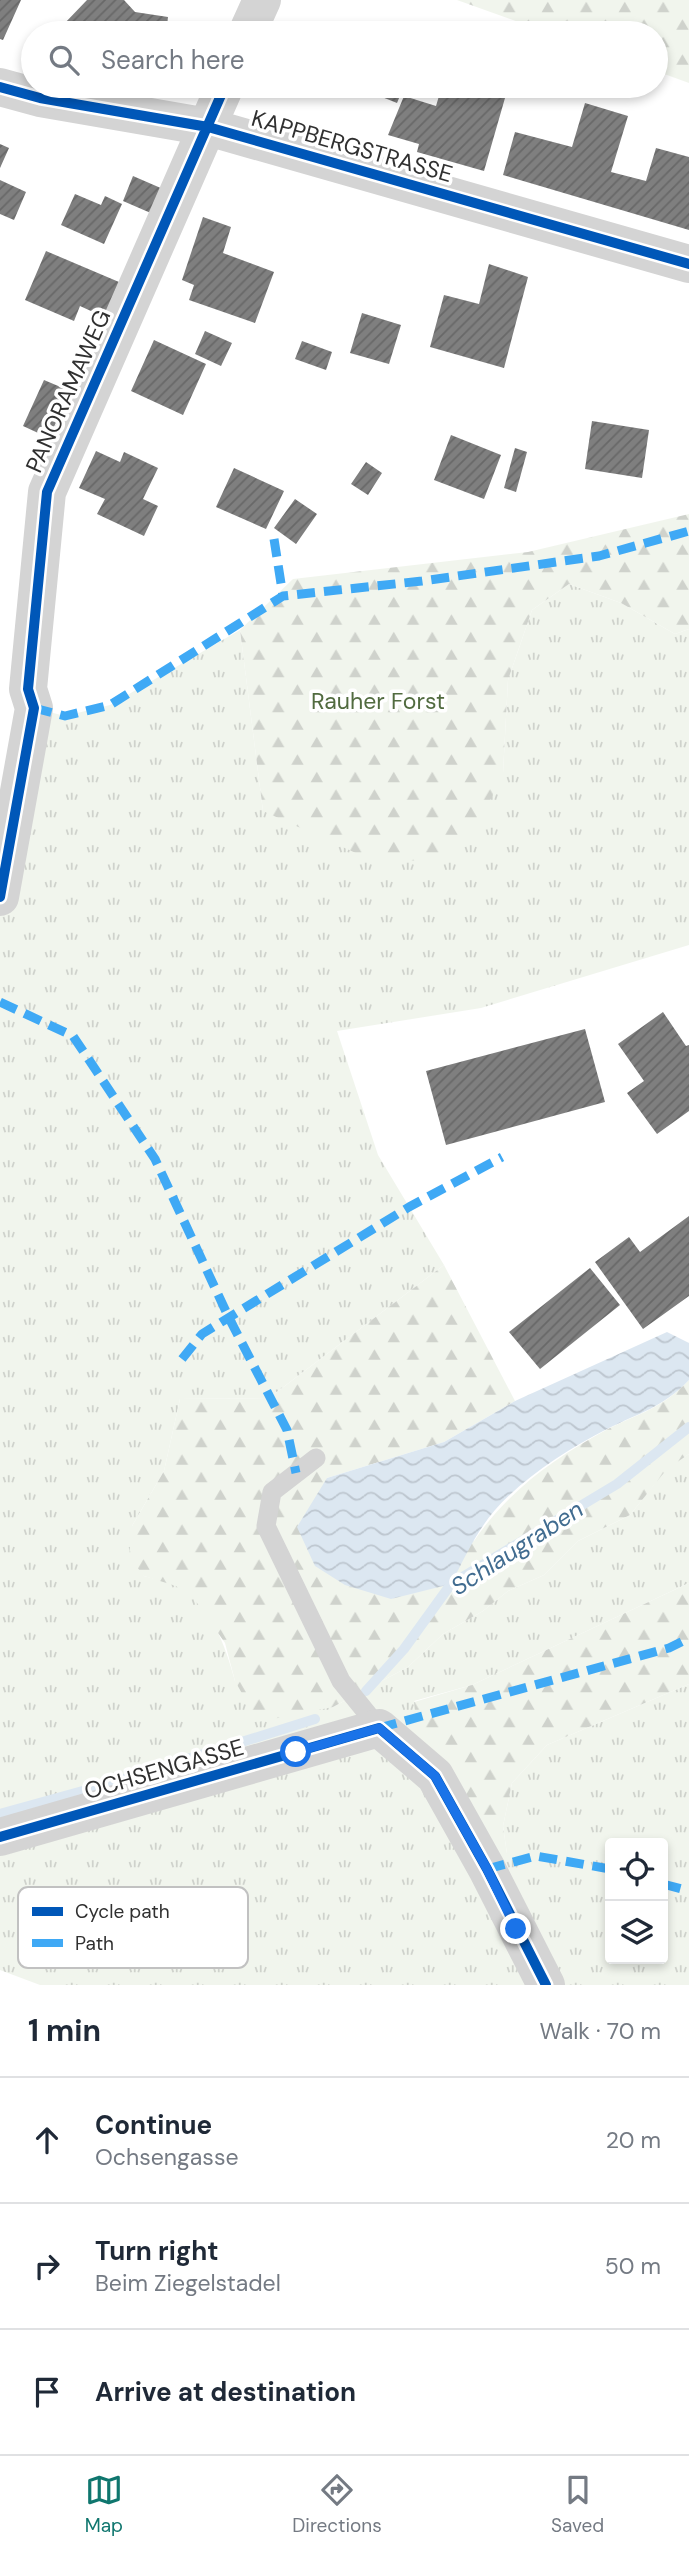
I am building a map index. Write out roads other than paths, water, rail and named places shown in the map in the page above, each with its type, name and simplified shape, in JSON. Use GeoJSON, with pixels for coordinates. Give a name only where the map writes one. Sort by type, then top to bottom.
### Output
{"type":"FeatureCollection","features":[{"type":"Feature","properties":{"kind":"street"},"geometry":{"type":"LineString","coordinates":[[252,21],[261,0]]}},
{"type":"Feature","properties":{"kind":"street","name":"KAPPBERGSTRASSE"},"geometry":{"type":"LineString","coordinates":[[0,87],[21,93]]}},
{"type":"Feature","properties":{"kind":"street","name":"KAPPBERGSTRASSE"},"geometry":{"type":"LineString","coordinates":[[40,98],[208,127],[689,264]]}},
{"type":"Feature","properties":{"kind":"street","name":"PANORAMAWEG"},"geometry":{"type":"LineString","coordinates":[[0,897],[34,708],[27,689],[47,492],[220,98]]}},
{"type":"Feature","properties":{"kind":"street"},"geometry":{"type":"LineString","coordinates":[[379,1728],[435,1776],[487,1869],[545,1985]]}},
{"type":"Feature","properties":{"kind":"street","name":"OCHSENGASSE"},"geometry":{"type":"LineString","coordinates":[[0,1837],[379,1728]]}},
{"type":"Feature","properties":{"kind":"lane"},"geometry":{"type":"LineString","coordinates":[[316,1458],[272,1492],[266,1526],[341,1681],[379,1728]]}},
{"type":"Feature","properties":{"kind":"water"},"geometry":{"type":"Polygon","coordinates":[[[667,1332],[689,1343],[689,1380],[660,1403],[577,1445],[519,1486],[482,1527],[451,1584],[391,1599],[345,1585],[315,1566],[297,1527],[327,1478],[444,1442],[515,1401],[667,1332]]]}},
{"type":"Feature","properties":{"kind":"waterway","name":"Schlaugraben"},"geometry":{"type":"LineString","coordinates":[[366,1691],[404,1649],[451,1584],[617,1484],[689,1427]]}},
{"type":"Feature","properties":{"kind":"waterway","name":"Schlaugraben"},"geometry":{"type":"LineString","coordinates":[[0,1814],[108,1784],[315,1719]]}},
{"type":"Feature","properties":{"kind":"park label","name":"Rauher Forst"},"geometry":{"type":"Point","coordinates":[378,701]}}]}
